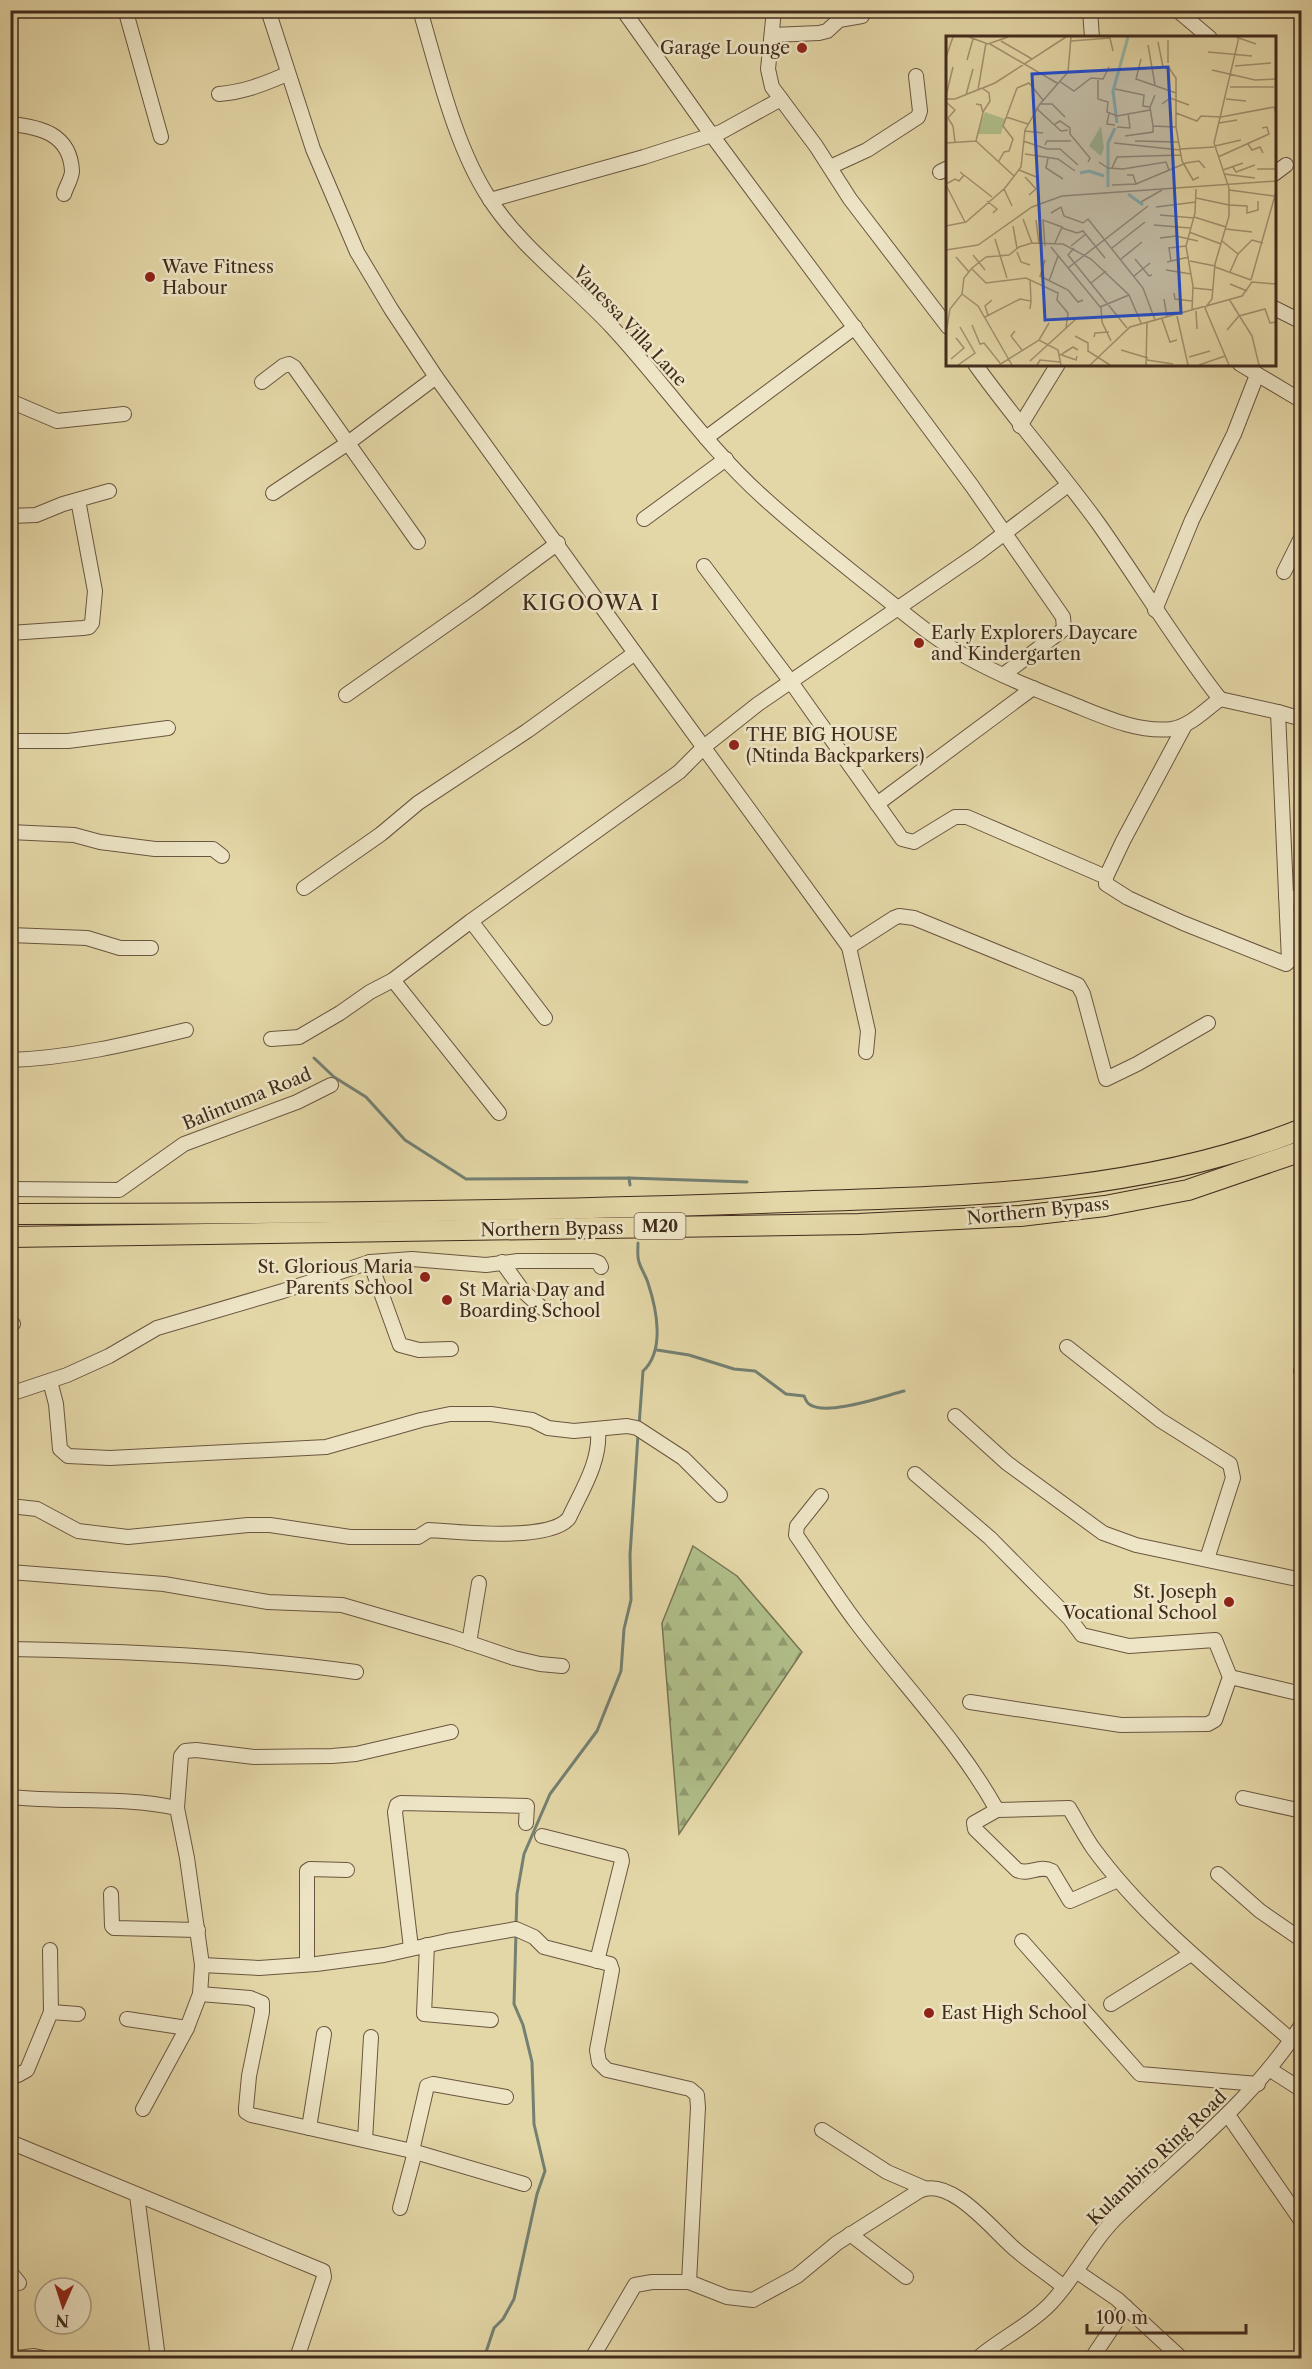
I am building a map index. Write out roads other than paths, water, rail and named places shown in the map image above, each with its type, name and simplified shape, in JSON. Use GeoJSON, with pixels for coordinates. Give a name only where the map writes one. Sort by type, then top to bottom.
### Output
{"type":"FeatureCollection","features":[{"type":"Feature","properties":{"kind":"highway","name":"Northern Bypass"},"geometry":{"type":"LineString","coordinates":[[10,1214],[258,1214],[669,1206],[1023,1192],[1087,1184],[1170,1169],[1226,1156],[1302,1130]]}},
{"type":"Feature","properties":{"kind":"highway","name":"Northern Bypass"},"geometry":{"type":"LineString","coordinates":[[10,1237],[859,1224],[1020,1216],[1105,1206],[1188,1190],[1302,1151]]}},
{"type":"Feature","properties":{"kind":"street"},"geometry":{"type":"LineString","coordinates":[[129,10],[127,16],[161,137]]}},
{"type":"Feature","properties":{"kind":"street"},"geometry":{"type":"LineString","coordinates":[[268,10],[313,149],[357,252],[436,377],[849,946],[868,1031],[866,1052]]}},
{"type":"Feature","properties":{"kind":"street","name":"Vanessa Villa Lane"},"geometry":{"type":"LineString","coordinates":[[420,10],[465,153],[490,200],[510,225],[611,326],[706,438],[764,498],[897,608],[933,636],[967,657],[1003,675],[1107,718],[1158,729],[1185,726]]}},
{"type":"Feature","properties":{"kind":"street"},"geometry":{"type":"LineString","coordinates":[[623,10],[711,134],[972,486],[1063,617],[1064,629],[1003,675]]}},
{"type":"Feature","properties":{"kind":"street"},"geometry":{"type":"LineString","coordinates":[[774,10],[768,69],[772,87],[830,167],[850,199],[946,324]]}},
{"type":"Feature","properties":{"kind":"street"},"geometry":{"type":"LineString","coordinates":[[1090,10],[1092,36]]}},
{"type":"Feature","properties":{"kind":"street"},"geometry":{"type":"LineString","coordinates":[[1177,10],[1208,36]]}},
{"type":"Feature","properties":{"kind":"street"},"geometry":{"type":"LineString","coordinates":[[772,35],[819,33],[827,31],[839,20],[862,16]]}},
{"type":"Feature","properties":{"kind":"street"},"geometry":{"type":"LineString","coordinates":[[219,94],[236,93],[287,74]]}},
{"type":"Feature","properties":{"kind":"street"},"geometry":{"type":"LineString","coordinates":[[830,167],[867,150],[918,117],[920,111],[916,76]]}},
{"type":"Feature","properties":{"kind":"street"},"geometry":{"type":"LineString","coordinates":[[490,200],[644,157],[728,129],[781,99]]}},
{"type":"Feature","properties":{"kind":"street"},"geometry":{"type":"LineString","coordinates":[[10,124],[32,126],[52,133],[66,147],[72,173],[64,194]]}},
{"type":"Feature","properties":{"kind":"street"},"geometry":{"type":"LineString","coordinates":[[1276,173],[1286,165]]}},
{"type":"Feature","properties":{"kind":"street"},"geometry":{"type":"LineString","coordinates":[[1276,309],[1302,322]]}},
{"type":"Feature","properties":{"kind":"street"},"geometry":{"type":"LineString","coordinates":[[706,438],[855,327]]}},
{"type":"Feature","properties":{"kind":"street"},"geometry":{"type":"LineString","coordinates":[[262,382],[283,366],[289,364],[294,367],[418,542]]}},
{"type":"Feature","properties":{"kind":"street"},"geometry":{"type":"LineString","coordinates":[[976,366],[1020,426],[1098,524],[1155,610],[1220,699],[1278,711],[1302,719]]}},
{"type":"Feature","properties":{"kind":"street"},"geometry":{"type":"LineString","coordinates":[[1020,426],[1057,366]]}},
{"type":"Feature","properties":{"kind":"street"},"geometry":{"type":"LineString","coordinates":[[1243,366],[1302,401]]}},
{"type":"Feature","properties":{"kind":"street"},"geometry":{"type":"LineString","coordinates":[[1155,610],[1192,520],[1234,434],[1257,375]]}},
{"type":"Feature","properties":{"kind":"street"},"geometry":{"type":"LineString","coordinates":[[273,493],[348,443],[436,377]]}},
{"type":"Feature","properties":{"kind":"street"},"geometry":{"type":"LineString","coordinates":[[10,401],[57,421],[124,414]]}},
{"type":"Feature","properties":{"kind":"street"},"geometry":{"type":"LineString","coordinates":[[644,519],[726,459]]}},
{"type":"Feature","properties":{"kind":"street"},"geometry":{"type":"LineString","coordinates":[[271,1039],[299,1036],[393,980],[471,921],[648,795],[758,704],[1004,534],[1068,485]]}},
{"type":"Feature","properties":{"kind":"street"},"geometry":{"type":"LineString","coordinates":[[10,516],[36,515],[109,491]]}},
{"type":"Feature","properties":{"kind":"street"},"geometry":{"type":"LineString","coordinates":[[10,633],[83,628],[89,627],[92,623],[95,591],[78,500]]}},
{"type":"Feature","properties":{"kind":"street"},"geometry":{"type":"LineString","coordinates":[[1284,572],[1302,536]]}},
{"type":"Feature","properties":{"kind":"street"},"geometry":{"type":"LineString","coordinates":[[346,695],[558,543]]}},
{"type":"Feature","properties":{"kind":"street"},"geometry":{"type":"LineString","coordinates":[[704,566],[791,682],[905,842],[914,842],[955,817],[961,816],[979,821],[1106,877]]}},
{"type":"Feature","properties":{"kind":"street"},"geometry":{"type":"LineString","coordinates":[[304,888],[381,834],[418,803],[527,731],[635,653]]}},
{"type":"Feature","properties":{"kind":"street"},"geometry":{"type":"LineString","coordinates":[[877,804],[1033,688]]}},
{"type":"Feature","properties":{"kind":"street"},"geometry":{"type":"LineString","coordinates":[[1220,699],[1185,726],[1105,880],[1108,886],[1128,898],[1285,964],[1289,961],[1278,711]]}},
{"type":"Feature","properties":{"kind":"street"},"geometry":{"type":"LineString","coordinates":[[10,741],[68,741],[168,728]]}},
{"type":"Feature","properties":{"kind":"street"},"geometry":{"type":"LineString","coordinates":[[10,832],[74,835],[100,842],[155,849],[213,849],[222,856]]}},
{"type":"Feature","properties":{"kind":"street"},"geometry":{"type":"LineString","coordinates":[[1286,897],[1302,899]]}},
{"type":"Feature","properties":{"kind":"street"},"geometry":{"type":"LineString","coordinates":[[849,946],[894,918],[904,916],[914,918],[1078,985],[1083,994],[1106,1078],[1137,1064],[1208,1023]]}},
{"type":"Feature","properties":{"kind":"street"},"geometry":{"type":"LineString","coordinates":[[471,921],[545,1018]]}},
{"type":"Feature","properties":{"kind":"street"},"geometry":{"type":"LineString","coordinates":[[10,935],[87,938],[120,948],[151,948]]}},
{"type":"Feature","properties":{"kind":"street"},"geometry":{"type":"LineString","coordinates":[[393,980],[499,1113]]}},
{"type":"Feature","properties":{"kind":"street"},"geometry":{"type":"LineString","coordinates":[[10,1060],[44,1059],[116,1047],[186,1030]]}},
{"type":"Feature","properties":{"kind":"street","name":"Balintuma Road"},"geometry":{"type":"LineString","coordinates":[[10,1189],[118,1190],[184,1144],[297,1102],[331,1085]]}},
{"type":"Feature","properties":{"kind":"street"},"geometry":{"type":"LineString","coordinates":[[10,1394],[50,1381],[110,1356],[157,1328],[283,1291],[370,1262],[412,1259],[486,1265],[502,1262],[594,1261],[599,1263],[601,1268]]}},
{"type":"Feature","properties":{"kind":"street"},"geometry":{"type":"LineString","coordinates":[[370,1262],[400,1345],[419,1350],[451,1349]]}},
{"type":"Feature","properties":{"kind":"street"},"geometry":{"type":"LineString","coordinates":[[502,1262],[523,1291],[542,1308]]}},
{"type":"Feature","properties":{"kind":"street"},"geometry":{"type":"LineString","coordinates":[[1067,1347],[1160,1420],[1230,1464],[1233,1478],[1207,1559]]}},
{"type":"Feature","properties":{"kind":"street"},"geometry":{"type":"LineString","coordinates":[[50,1381],[56,1404],[60,1449],[68,1456],[110,1458],[326,1447],[395,1426],[450,1414],[491,1414],[532,1420],[548,1428],[574,1431],[627,1426],[637,1428],[688,1463],[720,1495]]}},
{"type":"Feature","properties":{"kind":"street"},"geometry":{"type":"LineString","coordinates":[[955,1416],[1007,1463],[1097,1528],[1136,1545],[1302,1580]]}},
{"type":"Feature","properties":{"kind":"street"},"geometry":{"type":"LineString","coordinates":[[10,1506],[37,1509],[78,1530],[128,1537],[248,1525],[350,1537],[413,1537],[429,1530],[536,1533],[565,1522],[569,1518],[594,1463],[599,1443],[598,1430]]}},
{"type":"Feature","properties":{"kind":"street"},"geometry":{"type":"LineString","coordinates":[[915,1474],[990,1538],[1070,1619],[1082,1635],[1129,1646],[1215,1640],[1230,1677],[1215,1720],[1208,1724],[1121,1725],[970,1702]]}},
{"type":"Feature","properties":{"kind":"street"},"geometry":{"type":"LineString","coordinates":[[821,1496],[797,1526],[796,1535],[856,1623],[954,1743],[979,1778],[997,1810]]}},
{"type":"Feature","properties":{"kind":"street"},"geometry":{"type":"LineString","coordinates":[[10,1572],[164,1584],[268,1602],[342,1605],[540,1664],[562,1666]]}},
{"type":"Feature","properties":{"kind":"street"},"geometry":{"type":"LineString","coordinates":[[469,1643],[479,1583]]}},
{"type":"Feature","properties":{"kind":"street"},"geometry":{"type":"LineString","coordinates":[[10,1649],[177,1654],[292,1663],[356,1672]]}},
{"type":"Feature","properties":{"kind":"street"},"geometry":{"type":"LineString","coordinates":[[1230,1677],[1302,1694]]}},
{"type":"Feature","properties":{"kind":"street"},"geometry":{"type":"LineString","coordinates":[[143,2109],[187,2028],[200,1994],[202,1965],[198,1930],[177,1808],[181,1756],[185,1750],[254,1757],[332,1756],[356,1754],[451,1732]]}},
{"type":"Feature","properties":{"kind":"street"},"geometry":{"type":"LineString","coordinates":[[10,1797],[101,1800],[161,1804],[177,1808]]}},
{"type":"Feature","properties":{"kind":"street"},"geometry":{"type":"LineString","coordinates":[[1243,1798],[1302,1811]]}},
{"type":"Feature","properties":{"kind":"street"},"geometry":{"type":"LineString","coordinates":[[411,1948],[395,1812],[397,1805],[401,1803],[527,1806],[526,1823]]}},
{"type":"Feature","properties":{"kind":"street"},"geometry":{"type":"LineString","coordinates":[[1118,1880],[1070,1901],[1052,1871],[1040,1868],[1021,1872],[975,1829],[974,1823],[997,1810],[1069,1808],[1091,1846],[1118,1880],[1191,1954],[1291,2040]]}},
{"type":"Feature","properties":{"kind":"street"},"geometry":{"type":"LineString","coordinates":[[542,1836],[621,1856],[622,1861],[597,1961]]}},
{"type":"Feature","properties":{"kind":"street"},"geometry":{"type":"LineString","coordinates":[[307,1964],[307,1871],[310,1869],[347,1870]]}},
{"type":"Feature","properties":{"kind":"street"},"geometry":{"type":"LineString","coordinates":[[1218,1874],[1260,1911],[1302,1940]]}},
{"type":"Feature","properties":{"kind":"street"},"geometry":{"type":"LineString","coordinates":[[111,1894],[112,1926],[114,1928],[198,1930]]}},
{"type":"Feature","properties":{"kind":"street"},"geometry":{"type":"LineString","coordinates":[[202,1965],[259,1968],[307,1964],[384,1955],[516,1929],[534,1937],[544,1947],[610,1964],[612,1970],[597,2050],[602,2067],[690,2089],[697,2095],[689,2282]]}},
{"type":"Feature","properties":{"kind":"street"},"geometry":{"type":"LineString","coordinates":[[1023,1941],[1140,2074],[1258,2084]]}},
{"type":"Feature","properties":{"kind":"street"},"geometry":{"type":"LineString","coordinates":[[427,1945],[424,2014],[491,2019]]}},
{"type":"Feature","properties":{"kind":"street"},"geometry":{"type":"LineString","coordinates":[[10,2075],[18,2075],[27,2070],[51,2012],[50,1950]]}},
{"type":"Feature","properties":{"kind":"street"},"geometry":{"type":"LineString","coordinates":[[1111,2004],[1191,1954]]}},
{"type":"Feature","properties":{"kind":"street"},"geometry":{"type":"LineString","coordinates":[[200,1994],[250,1998],[262,2003],[249,2076],[246,2112],[414,2151],[524,2184]]}},
{"type":"Feature","properties":{"kind":"street"},"geometry":{"type":"LineString","coordinates":[[51,2012],[78,2014]]}},
{"type":"Feature","properties":{"kind":"street"},"geometry":{"type":"LineString","coordinates":[[127,2019],[187,2028]]}},
{"type":"Feature","properties":{"kind":"street","name":"Kulambiro Ring Road"},"geometry":{"type":"LineString","coordinates":[[978,2358],[1036,2317],[1064,2287],[1110,2224],[1228,2115],[1258,2084],[1302,2024]]}},
{"type":"Feature","properties":{"kind":"street"},"geometry":{"type":"LineString","coordinates":[[309,2128],[324,2034]]}},
{"type":"Feature","properties":{"kind":"street"},"geometry":{"type":"LineString","coordinates":[[365,2140],[371,2037]]}},
{"type":"Feature","properties":{"kind":"street"},"geometry":{"type":"LineString","coordinates":[[1269,2069],[1302,2090]]}},
{"type":"Feature","properties":{"kind":"street"},"geometry":{"type":"LineString","coordinates":[[400,2208],[427,2086],[430,2084],[506,2097]]}},
{"type":"Feature","properties":{"kind":"street"},"geometry":{"type":"LineString","coordinates":[[1228,2115],[1302,2222]]}},
{"type":"Feature","properties":{"kind":"street"},"geometry":{"type":"LineString","coordinates":[[822,2130],[887,2172],[924,2188],[941,2190],[971,2207],[1015,2249],[1064,2287]]}},
{"type":"Feature","properties":{"kind":"street"},"geometry":{"type":"LineString","coordinates":[[10,2142],[323,2271],[324,2277],[297,2358]]}},
{"type":"Feature","properties":{"kind":"street"},"geometry":{"type":"LineString","coordinates":[[592,2358],[635,2285],[652,2282],[689,2282],[727,2297],[753,2300],[797,2276],[850,2234],[924,2188]]}},
{"type":"Feature","properties":{"kind":"street"},"geometry":{"type":"LineString","coordinates":[[137,2196],[158,2358]]}},
{"type":"Feature","properties":{"kind":"street"},"geometry":{"type":"LineString","coordinates":[[850,2234],[906,2277]]}},
{"type":"Feature","properties":{"kind":"street"},"geometry":{"type":"LineString","coordinates":[[1076,2271],[1126,2307],[1181,2358]]}},
{"type":"Feature","properties":{"kind":"street"},"geometry":{"type":"LineString","coordinates":[[1092,2358],[1126,2307]]}},
{"type":"Feature","properties":{"kind":"street"},"geometry":{"type":"LineString","coordinates":[[17,2358],[34,2356],[44,2358]]}},
{"type":"Feature","properties":{"kind":"waterway"},"geometry":{"type":"LineString","coordinates":[[314,1058],[334,1077],[366,1097],[405,1140],[466,1179],[629,1178],[747,1182]]}},
{"type":"Feature","properties":{"kind":"waterway"},"geometry":{"type":"LineString","coordinates":[[629,1178],[630,1185]]}},
{"type":"Feature","properties":{"kind":"waterway"},"geometry":{"type":"LineString","coordinates":[[638,1243],[638,1260],[651,1294],[657,1330],[654,1353],[650,1363],[643,1371],[639,1426]]}},
{"type":"Feature","properties":{"kind":"waterway"},"geometry":{"type":"LineString","coordinates":[[657,1350],[689,1355],[734,1369],[755,1371],[786,1394],[804,1396],[808,1403],[817,1407],[841,1407],[904,1391]]}},
{"type":"Feature","properties":{"kind":"waterway"},"geometry":{"type":"LineString","coordinates":[[516,1926],[517,1894],[524,1854],[550,1794],[597,1731],[621,1671],[624,1629],[631,1600],[630,1555],[638,1435]]}},
{"type":"Feature","properties":{"kind":"waterway"},"geometry":{"type":"LineString","coordinates":[[484,2358],[494,2328],[503,2319],[514,2299],[537,2194],[545,2171],[534,2124],[532,2062],[523,2025],[514,2004],[516,1932]]}},
{"type":"Feature","properties":{"kind":"place","name":"Garage Lounge"},"geometry":{"type":"Point","coordinates":[802,48]}},
{"type":"Feature","properties":{"kind":"place","name":"Wave Fitness Habour"},"geometry":{"type":"Point","coordinates":[150,277]}},
{"type":"Feature","properties":{"kind":"place","name":"Early Explorers Daycare and Kindergarten"},"geometry":{"type":"Point","coordinates":[919,643]}},
{"type":"Feature","properties":{"kind":"place","name":"THE BIG HOUSE (Ntinda Backparkers)"},"geometry":{"type":"Point","coordinates":[734,745]}},
{"type":"Feature","properties":{"kind":"place","name":"St. Glorious Maria Parents School"},"geometry":{"type":"Point","coordinates":[425,1277]}},
{"type":"Feature","properties":{"kind":"place","name":"St Maria Day and Boarding School"},"geometry":{"type":"Point","coordinates":[447,1300]}},
{"type":"Feature","properties":{"kind":"place","name":"St. Joseph Vocational School"},"geometry":{"type":"Point","coordinates":[1229,1602]}},
{"type":"Feature","properties":{"kind":"place","name":"East High School"},"geometry":{"type":"Point","coordinates":[929,2013]}},
{"type":"Feature","properties":{"kind":"district","name":"KIGOOWA I"},"geometry":{"type":"Point","coordinates":[591,603]}}]}
